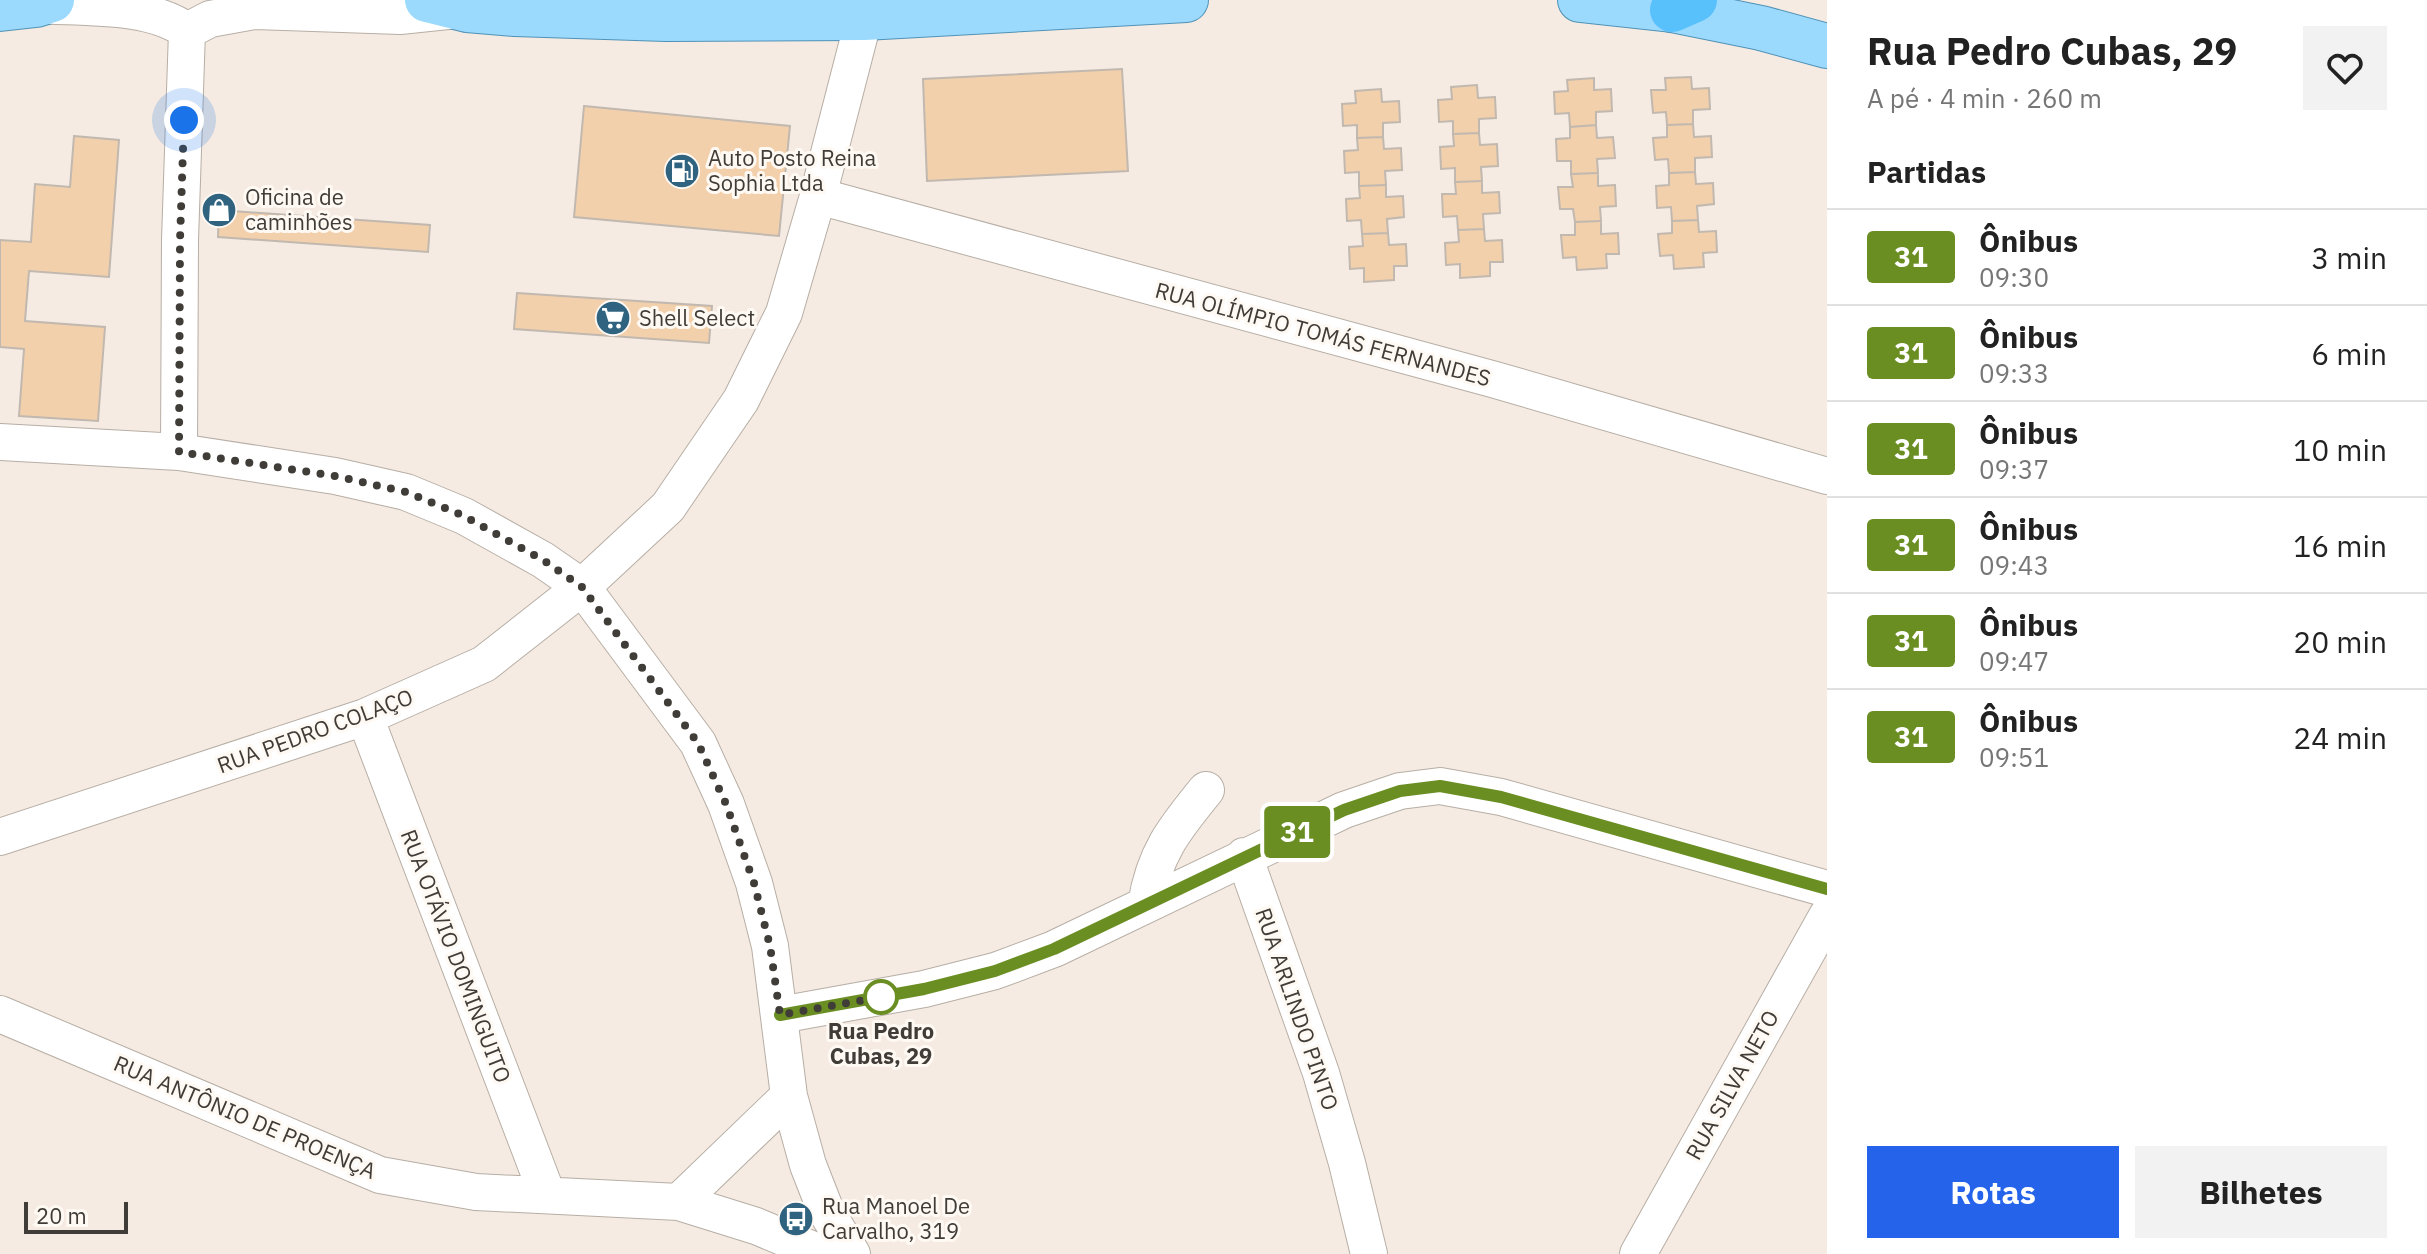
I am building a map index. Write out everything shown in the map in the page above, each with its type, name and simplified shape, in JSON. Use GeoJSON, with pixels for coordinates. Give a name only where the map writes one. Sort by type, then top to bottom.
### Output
{"type":"FeatureCollection","features":[{"type":"Feature","properties":{"kind":"main road"},"geometry":{"type":"LineString","coordinates":[[447,5],[666,19],[866,9],[1186,0]]}},
{"type":"Feature","properties":{"kind":"main road"},"geometry":{"type":"LineString","coordinates":[[1580,0],[1684,5],[1827,46]]}},
{"type":"Feature","properties":{"kind":"street"},"geometry":{"type":"LineString","coordinates":[[29,5],[126,10],[172,21],[187,31]]}},
{"type":"Feature","properties":{"kind":"street"},"geometry":{"type":"LineString","coordinates":[[187,31],[230,13],[255,11],[400,16],[447,5]]}},
{"type":"Feature","properties":{"kind":"street","name":"RUA PEDRO COLAÇO"},"geometry":{"type":"LineString","coordinates":[[0,837],[365,717],[484,664],[582,587],[668,507],[741,400],[784,313],[866,9]]}},
{"type":"Feature","properties":{"kind":"street"},"geometry":{"type":"LineString","coordinates":[[179,452],[180,240],[187,31]]}},
{"type":"Feature","properties":{"kind":"street","name":"RUA OLÍMPIO TOMÁS FERNANDES"},"geometry":{"type":"LineString","coordinates":[[818,196],[1492,379],[1827,476]]}},
{"type":"Feature","properties":{"kind":"street"},"geometry":{"type":"LineString","coordinates":[[0,442],[179,452],[335,476],[406,492],[464,516],[543,560],[582,587],[698,743],[726,804],[754,883],[770,946],[789,1096],[808,1165],[826,1211],[852,1254]]}},
{"type":"Feature","properties":{"kind":"street","name":"RUA OTÁVIO DOMINGUITO"},"geometry":{"type":"LineString","coordinates":[[365,717],[547,1194]]}},
{"type":"Feature","properties":{"kind":"street"},"geometry":{"type":"LineString","coordinates":[[780,1015],[924,989],[995,971],[1054,949],[1344,810],[1400,791],[1440,786],[1501,797],[1827,889]]}},
{"type":"Feature","properties":{"kind":"street"},"geometry":{"type":"LineString","coordinates":[[1146,905],[1159,853],[1173,829],[1206,790]]}},
{"type":"Feature","properties":{"kind":"street","name":"RUA ARLINDO PINTO"},"geometry":{"type":"LineString","coordinates":[[1244,856],[1321,1073],[1347,1163],[1367,1254]]}},
{"type":"Feature","properties":{"kind":"street","name":"RUA SILVA NETO"},"geometry":{"type":"LineString","coordinates":[[1638,1254],[1827,916]]}},
{"type":"Feature","properties":{"kind":"street","name":"RUA ANTÔNIO DE PROENÇA"},"geometry":{"type":"LineString","coordinates":[[0,1014],[380,1175],[476,1192],[679,1202],[756,1226],[823,1254]]}},
{"type":"Feature","properties":{"kind":"street"},"geometry":{"type":"LineString","coordinates":[[679,1202],[789,1096]]}},
{"type":"Feature","properties":{"kind":"building"},"geometry":{"type":"Polygon","coordinates":[[[1122,69],[1128,171],[927,181],[923,79],[1122,69]]]}},
{"type":"Feature","properties":{"kind":"building"},"geometry":{"type":"Polygon","coordinates":[[[1691,77],[1692,89],[1709,88],[1710,109],[1693,110],[1693,124],[1667,125],[1666,112],[1653,113],[1651,90],[1666,90],[1665,78],[1691,77]]]}},
{"type":"Feature","properties":{"kind":"building"},"geometry":{"type":"Polygon","coordinates":[[[1594,78],[1594,90],[1611,89],[1612,111],[1596,112],[1596,125],[1570,127],[1569,113],[1555,114],[1554,92],[1568,91],[1567,80],[1594,78]]]}},
{"type":"Feature","properties":{"kind":"building"},"geometry":{"type":"Polygon","coordinates":[[[1477,85],[1478,98],[1495,97],[1496,118],[1479,119],[1479,133],[1453,134],[1453,121],[1439,122],[1438,100],[1452,99],[1451,87],[1477,85]]]}},
{"type":"Feature","properties":{"kind":"building"},"geometry":{"type":"Polygon","coordinates":[[[1381,89],[1382,102],[1399,101],[1400,122],[1383,123],[1383,137],[1357,138],[1357,125],[1343,126],[1342,104],[1356,103],[1355,91],[1381,89]]]}},
{"type":"Feature","properties":{"kind":"building","name":"Auto Posto Reina Sophia Ltda"},"geometry":{"type":"Polygon","coordinates":[[[584,106],[790,126],[779,236],[574,217],[584,106]]]}},
{"type":"Feature","properties":{"kind":"building"},"geometry":{"type":"Polygon","coordinates":[[[1693,124],[1694,137],[1711,136],[1712,157],[1695,158],[1695,172],[1669,173],[1668,159],[1655,160],[1653,138],[1667,137],[1667,125],[1693,124]]]}},
{"type":"Feature","properties":{"kind":"building"},"geometry":{"type":"Polygon","coordinates":[[[1596,125],[1597,138],[1613,137],[1615,158],[1597,159],[1598,173],[1571,174],[1571,161],[1557,161],[1556,139],[1570,138],[1570,127],[1596,125]]]}},
{"type":"Feature","properties":{"kind":"building"},"geometry":{"type":"Polygon","coordinates":[[[1479,133],[1480,145],[1497,144],[1498,166],[1481,167],[1482,181],[1455,182],[1455,168],[1441,169],[1440,147],[1454,146],[1453,134],[1479,133]]]}},
{"type":"Feature","properties":{"kind":"building"},"geometry":{"type":"Polygon","coordinates":[[[74,136],[119,140],[109,277],[29,271],[25,321],[105,327],[98,421],[19,416],[24,349],[0,347],[0,240],[31,242],[35,184],[70,187],[74,136]]]}},
{"type":"Feature","properties":{"kind":"building"},"geometry":{"type":"Polygon","coordinates":[[[1383,137],[1384,149],[1401,148],[1402,170],[1385,171],[1386,185],[1359,186],[1359,172],[1345,173],[1344,151],[1358,150],[1357,138],[1383,137]]]}},
{"type":"Feature","properties":{"kind":"building"},"geometry":{"type":"Polygon","coordinates":[[[1695,172],[1696,184],[1713,183],[1714,204],[1697,206],[1698,220],[1672,221],[1671,207],[1657,208],[1656,186],[1669,185],[1669,173],[1695,172]]]}},
{"type":"Feature","properties":{"kind":"building"},"geometry":{"type":"Polygon","coordinates":[[[1598,173],[1598,186],[1615,185],[1616,206],[1600,207],[1601,221],[1575,222],[1573,209],[1560,209],[1558,187],[1573,187],[1571,174],[1598,173]]]}},
{"type":"Feature","properties":{"kind":"building"},"geometry":{"type":"Polygon","coordinates":[[[1482,181],[1482,193],[1499,192],[1500,213],[1483,214],[1484,229],[1458,230],[1457,216],[1443,217],[1442,194],[1456,194],[1455,182],[1482,181]]]}},
{"type":"Feature","properties":{"kind":"building"},"geometry":{"type":"Polygon","coordinates":[[[1386,185],[1386,197],[1403,196],[1404,217],[1387,219],[1388,233],[1362,234],[1361,220],[1347,221],[1346,199],[1360,198],[1359,186],[1386,185]]]}},
{"type":"Feature","properties":{"kind":"building"},"geometry":{"type":"Polygon","coordinates":[[[219,210],[430,225],[428,252],[218,237],[219,210]]]}},
{"type":"Feature","properties":{"kind":"building"},"geometry":{"type":"Polygon","coordinates":[[[1698,220],[1699,232],[1716,231],[1717,252],[1703,253],[1704,267],[1674,269],[1673,255],[1660,256],[1658,234],[1672,233],[1672,221],[1698,220]]]}},
{"type":"Feature","properties":{"kind":"building"},"geometry":{"type":"Polygon","coordinates":[[[1601,221],[1601,234],[1618,233],[1619,254],[1606,254],[1607,268],[1577,270],[1576,257],[1563,258],[1561,235],[1575,235],[1575,222],[1601,221]]]}},
{"type":"Feature","properties":{"kind":"building"},"geometry":{"type":"Polygon","coordinates":[[[1484,229],[1485,241],[1502,240],[1503,262],[1490,262],[1490,276],[1460,278],[1460,264],[1446,265],[1445,243],[1459,242],[1458,230],[1484,229]]]}},
{"type":"Feature","properties":{"kind":"building"},"geometry":{"type":"Polygon","coordinates":[[[1388,233],[1389,245],[1406,244],[1407,266],[1394,266],[1394,280],[1364,282],[1364,268],[1350,269],[1349,247],[1363,246],[1362,234],[1388,233]]]}},
{"type":"Feature","properties":{"kind":"building","name":"Shell Select"},"geometry":{"type":"Polygon","coordinates":[[[517,293],[712,306],[709,343],[514,329],[517,293]]]}},
{"type":"Feature","properties":{"kind":"bus line","name":"31"},"geometry":{"type":"LineString","coordinates":[[780,1015],[924,989],[995,971],[1054,949],[1344,810],[1400,791],[1440,786],[1501,797],[1827,889]]}},
{"type":"Feature","properties":{"kind":"place","name":"Auto Posto Reina Sophia Ltda"},"geometry":{"type":"Point","coordinates":[682,171]}},
{"type":"Feature","properties":{"kind":"place","name":"Oficina de caminhões"},"geometry":{"type":"Point","coordinates":[219,210]}},
{"type":"Feature","properties":{"kind":"place","name":"Shell Select"},"geometry":{"type":"Point","coordinates":[613,318]}},
{"type":"Feature","properties":{"kind":"place","name":"Rua Pedro Cubas, 29"},"geometry":{"type":"Point","coordinates":[881,997]}},
{"type":"Feature","properties":{"kind":"place","name":"Rua Manoel De Carvalho, 319"},"geometry":{"type":"Point","coordinates":[796,1219]}},
{"type":"Feature","properties":{"kind":"route"},"geometry":{"type":"LineString","coordinates":[[184,120],[179,452],[335,476],[406,492],[464,516],[543,560],[582,587],[698,743],[726,804],[754,883],[770,946],[780,1015],[881,997]]}}]}
